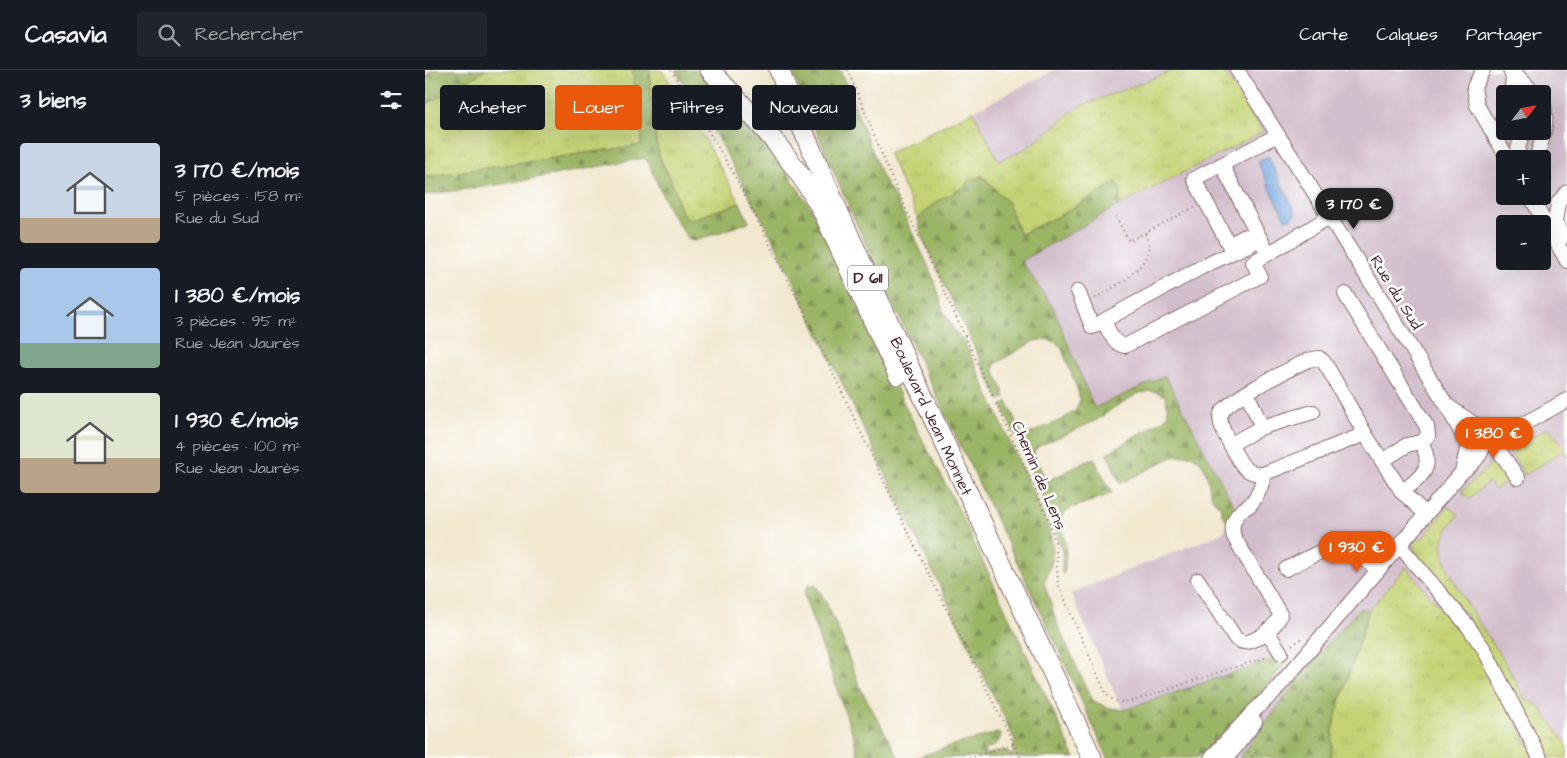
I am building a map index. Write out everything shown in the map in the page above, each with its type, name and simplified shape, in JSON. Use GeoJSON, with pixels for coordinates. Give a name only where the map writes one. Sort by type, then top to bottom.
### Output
{"type":"FeatureCollection","features":[{"type":"Feature","properties":{"kind":"main road"},"geometry":{"type":"LineString","coordinates":[[710,70],[770,135],[807,185],[844,258],[914,408],[956,486]]}},
{"type":"Feature","properties":{"kind":"main road","name":"Boulevard Jean Monnet"},"geometry":{"type":"LineString","coordinates":[[771,70],[820,189],[1083,758]]}},
{"type":"Feature","properties":{"kind":"main road","name":"Boulevard Jean Monnet"},"geometry":{"type":"LineString","coordinates":[[779,70],[810,149],[1092,758]]}},
{"type":"Feature","properties":{"kind":"street","name":"Rue du Sud"},"geometry":{"type":"LineString","coordinates":[[1237,70],[1447,406],[1476,442],[1518,478]]}},
{"type":"Feature","properties":{"kind":"street"},"geometry":{"type":"LineString","coordinates":[[1483,70],[1474,87],[1477,106],[1503,144]]}},
{"type":"Feature","properties":{"kind":"street"},"geometry":{"type":"LineString","coordinates":[[1512,85],[1513,78],[1522,84]]}},
{"type":"Feature","properties":{"kind":"street"},"geometry":{"type":"LineString","coordinates":[[1258,234],[1229,245],[1194,179],[1278,135]]}},
{"type":"Feature","properties":{"kind":"street"},"geometry":{"type":"LineString","coordinates":[[1222,164],[1269,254]]}},
{"type":"Feature","properties":{"kind":"street"},"geometry":{"type":"LineString","coordinates":[[1565,199],[1558,203],[1555,222],[1567,242]]}},
{"type":"Feature","properties":{"kind":"street"},"geometry":{"type":"LineString","coordinates":[[1534,205],[1567,261]]}},
{"type":"Feature","properties":{"kind":"street"},"geometry":{"type":"LineString","coordinates":[[1104,321],[1113,340],[1119,345],[1125,346],[1260,276],[1253,262],[1329,217]]}},
{"type":"Feature","properties":{"kind":"street"},"geometry":{"type":"LineString","coordinates":[[1078,291],[1092,327],[1258,234]]}},
{"type":"Feature","properties":{"kind":"street"},"geometry":{"type":"LineString","coordinates":[[1345,294],[1427,427],[1428,436],[1421,442],[1407,445],[1382,461]]}},
{"type":"Feature","properties":{"kind":"street"},"geometry":{"type":"LineString","coordinates":[[1365,434],[1263,474],[1253,474],[1241,465],[1220,423],[1221,414],[1226,407],[1247,393],[1308,360],[1319,358],[1329,370],[1365,434],[1402,492],[1426,514]]}},
{"type":"Feature","properties":{"kind":"street"},"geometry":{"type":"LineString","coordinates":[[1247,393],[1262,427]]}},
{"type":"Feature","properties":{"kind":"street"},"geometry":{"type":"LineString","coordinates":[[1476,442],[1509,437],[1520,426],[1567,400]]}},
{"type":"Feature","properties":{"kind":"street","name":"Rue du Sud"},"geometry":{"type":"LineString","coordinates":[[1447,406],[1484,429]]}},
{"type":"Feature","properties":{"kind":"street"},"geometry":{"type":"LineString","coordinates":[[1231,444],[1262,427],[1313,412]]}},
{"type":"Feature","properties":{"kind":"street"},"geometry":{"type":"LineString","coordinates":[[1227,758],[1275,692],[1462,472],[1473,463],[1476,442],[1484,429],[1520,426]]}},
{"type":"Feature","properties":{"kind":"street"},"geometry":{"type":"LineString","coordinates":[[1402,492],[1419,479],[1428,462],[1421,442]]}},
{"type":"Feature","properties":{"kind":"street"},"geometry":{"type":"LineString","coordinates":[[1198,580],[1236,639],[1244,642],[1251,641],[1267,632],[1278,621],[1280,614],[1234,538],[1232,530],[1235,518],[1249,506],[1260,490],[1263,474]]}},
{"type":"Feature","properties":{"kind":"street"},"geometry":{"type":"LineString","coordinates":[[1399,545],[1484,649],[1540,758]]}},
{"type":"Feature","properties":{"kind":"street"},"geometry":{"type":"LineString","coordinates":[[1286,569],[1326,549],[1337,548],[1350,550],[1378,570]]}},
{"type":"Feature","properties":{"kind":"street"},"geometry":{"type":"LineString","coordinates":[[1267,632],[1281,653]]}},
{"type":"Feature","properties":{"kind":"street"},"geometry":{"type":"LineString","coordinates":[[1211,758],[1254,711],[1275,692]]}},
{"type":"Feature","properties":{"kind":"path"},"geometry":{"type":"LineString","coordinates":[[671,70],[731,169],[801,304],[903,522],[1021,758]]}},
{"type":"Feature","properties":{"kind":"path","name":"Chemin de Lens"},"geometry":{"type":"LineString","coordinates":[[848,70],[892,179],[1001,412],[1050,523],[1057,546],[1058,584],[1081,640],[1109,698],[1118,702],[1134,701],[1281,653]]}},
{"type":"Feature","properties":{"kind":"path"},"geometry":{"type":"LineString","coordinates":[[1116,218],[1129,241],[1206,201]]}},
{"type":"Feature","properties":{"kind":"path"},"geometry":{"type":"LineString","coordinates":[[1083,305],[1131,276],[1138,268],[1150,247],[1145,232]]}},
{"type":"Feature","properties":{"kind":"path"},"geometry":{"type":"LineString","coordinates":[[969,758],[1013,744]]}},
{"type":"Feature","properties":{"kind":"shaded area"},"geometry":{"type":"Polygon","coordinates":[[[1055,70],[1175,70],[1078,107],[1027,148],[999,161],[973,111],[1055,70]]]}},
{"type":"Feature","properties":{"kind":"shaded area"},"geometry":{"type":"Polygon","coordinates":[[[1223,70],[1567,70],[1567,757],[1535,758],[1406,567],[1369,610],[1360,608],[1239,758],[1197,758],[1249,706],[1282,656],[1124,710],[1114,692],[1071,593],[1223,533],[1235,508],[1165,376],[1094,408],[1064,331],[1041,290],[1021,261],[1118,206],[1262,132],[1223,70]]]}},
{"type":"Feature","properties":{"kind":"green space"},"geometry":{"type":"Polygon","coordinates":[[[432,70],[486,70],[460,85],[440,85],[440,96],[425,105],[425,76],[432,70]]]}},
{"type":"Feature","properties":{"kind":"green space"},"geometry":{"type":"Polygon","coordinates":[[[486,70],[633,70],[634,85],[555,85],[555,130],[642,130],[641,145],[425,177],[425,105],[440,96],[440,130],[545,130],[545,85],[460,85],[486,70]]]}},
{"type":"Feature","properties":{"kind":"green space"},"geometry":{"type":"Polygon","coordinates":[[[633,70],[651,70],[652,130],[655,130],[661,161],[675,190],[682,214],[689,220],[740,203],[749,222],[695,241],[689,240],[669,210],[645,158],[509,183],[425,195],[425,177],[641,145],[642,85],[634,85],[633,70]]]}},
{"type":"Feature","properties":{"kind":"green space"},"geometry":{"type":"Polygon","coordinates":[[[651,70],[662,70],[671,85],[652,85],[652,115],[651,70]]]}},
{"type":"Feature","properties":{"kind":"green space"},"geometry":{"type":"Polygon","coordinates":[[[675,70],[700,70],[713,85],[685,85],[675,70]]]}},
{"type":"Feature","properties":{"kind":"green space"},"geometry":{"type":"Polygon","coordinates":[[[792,70],[840,70],[846,85],[798,85],[792,70]]]}},
{"type":"Feature","properties":{"kind":"green space"},"geometry":{"type":"Polygon","coordinates":[[[1175,70],[1223,70],[1263,132],[1118,206],[1121,191],[1066,212],[1020,235],[1008,203],[963,188],[936,202],[918,219],[888,153],[973,111],[999,161],[1027,148],[1078,107],[1175,70]]]}},
{"type":"Feature","properties":{"kind":"green space"},"geometry":{"type":"Polygon","coordinates":[[[856,110],[883,178],[898,203],[930,270],[942,308],[955,331],[966,345],[1048,526],[1053,555],[1044,583],[1058,626],[1092,700],[1106,707],[1124,710],[1282,656],[1288,660],[1249,707],[1197,758],[1108,758],[1050,631],[880,276],[816,130],[856,130],[856,110]]]}},
{"type":"Feature","properties":{"kind":"green space"},"geometry":{"type":"Polygon","coordinates":[[[742,117],[771,149],[811,208],[907,410],[957,506],[1075,758],[915,758],[997,733],[1001,734],[998,742],[985,750],[984,755],[1005,750],[1012,756],[1015,740],[776,245],[713,130],[742,130],[742,117]]]}},
{"type":"Feature","properties":{"kind":"green space"},"geometry":{"type":"Polygon","coordinates":[[[654,130],[700,130],[740,203],[689,220],[685,217],[682,214],[673,186],[659,155],[654,130]]]}},
{"type":"Feature","properties":{"kind":"green space"},"geometry":{"type":"Polygon","coordinates":[[[982,175],[1008,203],[1020,235],[1066,212],[1116,182],[1121,191],[1118,206],[1021,261],[1054,309],[1094,408],[1165,376],[1235,508],[1228,520],[1223,517],[1220,506],[1213,499],[1204,468],[1200,461],[1192,455],[1172,457],[1120,484],[1107,453],[1162,421],[1168,415],[1166,396],[1153,391],[1139,393],[1097,420],[1037,447],[1034,452],[1047,481],[1094,458],[1112,493],[1072,508],[1063,515],[1061,523],[1066,561],[1064,573],[1062,574],[1062,553],[1054,522],[1002,406],[1007,401],[1018,427],[1023,432],[1029,434],[1063,419],[1076,410],[1080,400],[1078,391],[1062,349],[1057,343],[1046,339],[1034,341],[995,364],[994,371],[1005,397],[999,400],[921,235],[918,219],[936,202],[963,188],[967,182],[982,175]]]}},
{"type":"Feature","properties":{"kind":"green space"},"geometry":{"type":"Polygon","coordinates":[[[1548,428],[1563,445],[1567,457],[1563,451],[1525,475],[1509,451],[1548,428]]]}},
{"type":"Feature","properties":{"kind":"green space"},"geometry":{"type":"Polygon","coordinates":[[[1493,462],[1508,476],[1507,481],[1495,490],[1488,482],[1469,499],[1462,491],[1493,462]]]}},
{"type":"Feature","properties":{"kind":"green space"},"geometry":{"type":"Polygon","coordinates":[[[1448,507],[1459,514],[1443,540],[1443,551],[1447,566],[1455,583],[1509,669],[1525,699],[1538,705],[1567,745],[1567,758],[1544,758],[1469,620],[1416,554],[1413,543],[1416,537],[1420,541],[1448,507]]]}},
{"type":"Feature","properties":{"kind":"green space"},"geometry":{"type":"Polygon","coordinates":[[[1406,567],[1484,661],[1535,758],[1331,758],[1334,721],[1369,610],[1406,567]]]}},
{"type":"Feature","properties":{"kind":"green space"},"geometry":{"type":"Polygon","coordinates":[[[815,584],[827,604],[860,687],[899,758],[858,758],[854,738],[804,596],[808,585],[815,584]]]}},
{"type":"Feature","properties":{"kind":"green space"},"geometry":{"type":"Polygon","coordinates":[[[1360,608],[1369,610],[1334,721],[1331,758],[1239,758],[1326,645],[1360,608]]]}},
{"type":"Feature","properties":{"kind":"water"},"geometry":{"type":"Polygon","coordinates":[[[1268,156],[1295,211],[1296,215],[1291,219],[1286,220],[1284,217],[1258,163],[1258,161],[1268,156]]]}}]}
